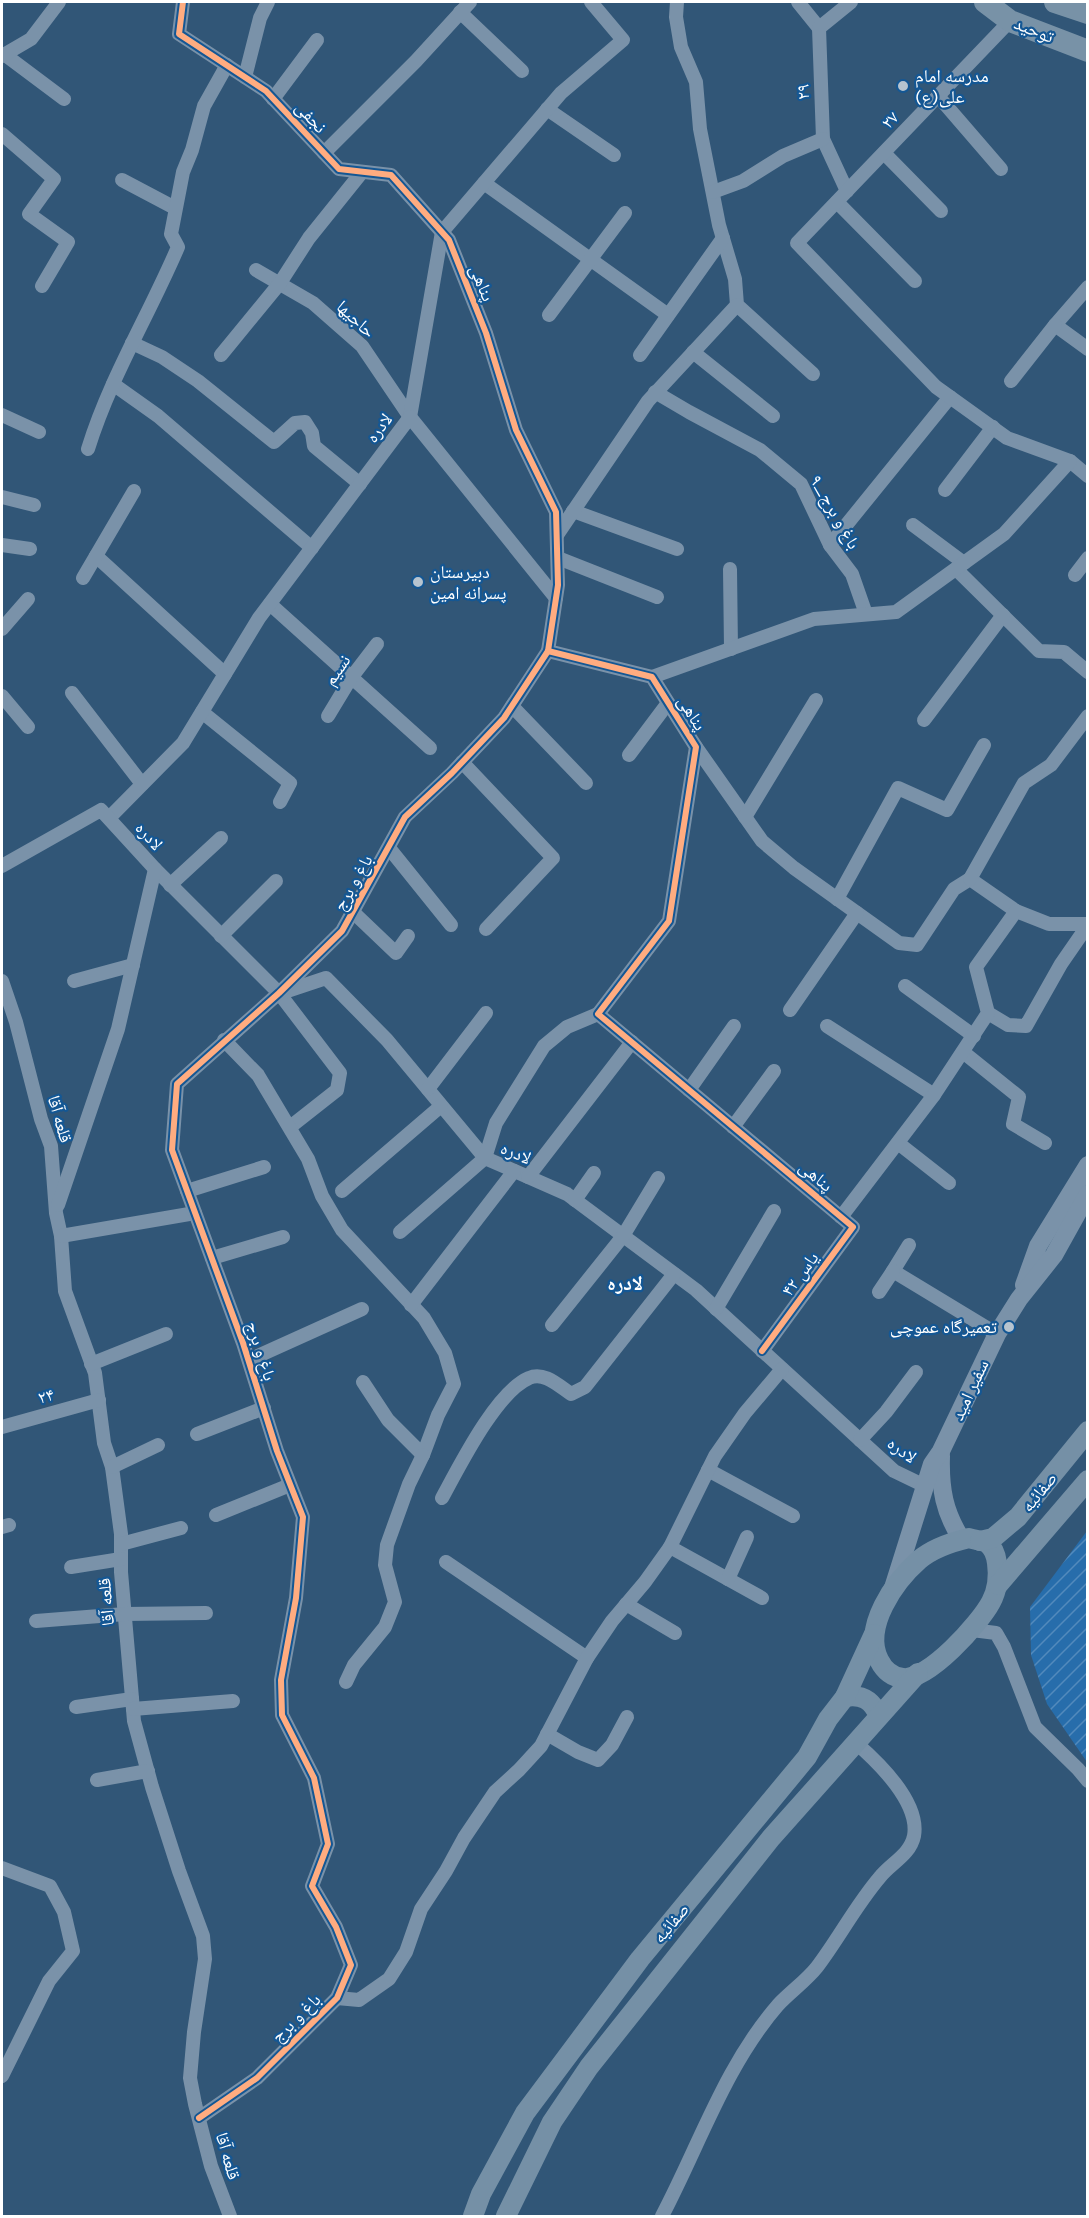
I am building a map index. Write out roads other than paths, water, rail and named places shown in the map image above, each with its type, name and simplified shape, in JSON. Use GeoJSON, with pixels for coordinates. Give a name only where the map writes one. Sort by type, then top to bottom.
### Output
{"type":"FeatureCollection","features":[{"type":"Feature","properties":{"kind":"main road","name":"توحید"},"geometry":{"type":"LineString","coordinates":[[985,2],[1010,21],[1087,54]]}},
{"type":"Feature","properties":{"kind":"main road","name":"توحید"},"geometry":{"type":"LineString","coordinates":[[1055,2],[1088,13]]}},
{"type":"Feature","properties":{"kind":"main road","name":"صفائیه"},"geometry":{"type":"LineString","coordinates":[[473,2217],[481,2194],[525,2113],[640,1959],[801,1765],[844,1697],[874,1634],[880,1613],[892,1591],[921,1559],[943,1546],[993,1538],[1018,1517],[1088,1431]]}},
{"type":"Feature","properties":{"kind":"main road","name":"صفائیه"},"geometry":{"type":"LineString","coordinates":[[506,2217],[552,2122],[589,2067],[661,1975],[771,1838],[879,1716],[918,1674],[949,1653],[972,1630],[992,1602],[998,1585],[1088,1480]]}},
{"type":"Feature","properties":{"kind":"main road"},"geometry":{"type":"LineString","coordinates":[[971,1540],[986,1542],[996,1554],[998,1585]]}},
{"type":"Feature","properties":{"kind":"main road"},"geometry":{"type":"LineString","coordinates":[[874,1634],[874,1651],[883,1667],[892,1676],[906,1679],[918,1674]]}},
{"type":"Feature","properties":{"kind":"main road"},"geometry":{"type":"LineString","coordinates":[[844,1697],[854,1695],[869,1701],[875,1706],[879,1716]]}},
{"type":"Feature","properties":{"kind":"main road"},"geometry":{"type":"LineString","coordinates":[[640,1959],[661,1975]]}},
{"type":"Feature","properties":{"kind":"street"},"geometry":{"type":"LineString","coordinates":[[59,2],[31,39],[3,55],[63,99]]}},
{"type":"Feature","properties":{"kind":"street","name":"نجفی"},"geometry":{"type":"LineString","coordinates":[[183,2],[179,34],[267,91],[339,169],[392,175],[442,232]]}},
{"type":"Feature","properties":{"kind":"street"},"geometry":{"type":"LineString","coordinates":[[245,77],[260,18],[268,2]]}},
{"type":"Feature","properties":{"kind":"street"},"geometry":{"type":"LineString","coordinates":[[410,417],[442,232],[561,93],[623,40],[591,2]]}},
{"type":"Feature","properties":{"kind":"street"},"geometry":{"type":"LineString","coordinates":[[677,2],[676,17],[681,47],[696,82],[700,129],[723,238],[735,279],[737,305],[813,374]]}},
{"type":"Feature","properties":{"kind":"street"},"geometry":{"type":"LineString","coordinates":[[798,2],[819,28],[850,2]]}},
{"type":"Feature","properties":{"kind":"street"},"geometry":{"type":"LineString","coordinates":[[324,153],[416,61],[465,7],[522,71]]}},
{"type":"Feature","properties":{"kind":"street","name":"۲۷"},"geometry":{"type":"LineString","coordinates":[[950,397],[936,387],[797,243],[1010,21]]}},
{"type":"Feature","properties":{"kind":"street","name":"۲۹"},"geometry":{"type":"LineString","coordinates":[[819,28],[823,139],[847,191]]}},
{"type":"Feature","properties":{"kind":"street"},"geometry":{"type":"LineString","coordinates":[[273,99],[317,40]]}},
{"type":"Feature","properties":{"kind":"street"},"geometry":{"type":"LineString","coordinates":[[88,449],[113,384],[161,288],[178,247],[171,234],[183,172],[192,150],[204,106],[227,65]]}},
{"type":"Feature","properties":{"kind":"street"},"geometry":{"type":"LineString","coordinates":[[938,96],[1000,169]]}},
{"type":"Feature","properties":{"kind":"street"},"geometry":{"type":"LineString","coordinates":[[548,109],[615,155]]}},
{"type":"Feature","properties":{"kind":"street"},"geometry":{"type":"LineString","coordinates":[[2,134],[54,179],[29,214],[68,242],[42,286]]}},
{"type":"Feature","properties":{"kind":"street"},"geometry":{"type":"LineString","coordinates":[[713,192],[743,181],[783,156],[823,139]]}},
{"type":"Feature","properties":{"kind":"street"},"geometry":{"type":"LineString","coordinates":[[884,153],[941,212]]}},
{"type":"Feature","properties":{"kind":"street"},"geometry":{"type":"LineString","coordinates":[[221,355],[280,283],[309,238],[362,172]]}},
{"type":"Feature","properties":{"kind":"street"},"geometry":{"type":"LineString","coordinates":[[122,180],[175,208]]}},
{"type":"Feature","properties":{"kind":"street"},"geometry":{"type":"LineString","coordinates":[[484,183],[668,315]]}},
{"type":"Feature","properties":{"kind":"street"},"geometry":{"type":"LineString","coordinates":[[837,202],[915,281]]}},
{"type":"Feature","properties":{"kind":"street"},"geometry":{"type":"LineString","coordinates":[[549,315],[625,213]]}},
{"type":"Feature","properties":{"kind":"street","name":"پناهی"},"geometry":{"type":"LineString","coordinates":[[442,232],[449,240],[486,333],[516,430],[556,512],[558,585],[548,651]]}},
{"type":"Feature","properties":{"kind":"street"},"geometry":{"type":"LineString","coordinates":[[640,355],[723,238]]}},
{"type":"Feature","properties":{"kind":"street","name":"حاجیها"},"geometry":{"type":"LineString","coordinates":[[256,270],[313,303],[362,346],[410,417]]}},
{"type":"Feature","properties":{"kind":"street"},"geometry":{"type":"LineString","coordinates":[[1011,381],[1055,325],[1088,288]]}},
{"type":"Feature","properties":{"kind":"street"},"geometry":{"type":"LineString","coordinates":[[556,535],[655,392],[737,305]]}},
{"type":"Feature","properties":{"kind":"street"},"geometry":{"type":"LineString","coordinates":[[1055,325],[1088,349]]}},
{"type":"Feature","properties":{"kind":"street"},"geometry":{"type":"LineString","coordinates":[[132,343],[162,357],[198,381],[274,441],[295,423],[305,422],[312,433],[314,446],[360,484]]}},
{"type":"Feature","properties":{"kind":"street"},"geometry":{"type":"LineString","coordinates":[[693,352],[773,416]]}},
{"type":"Feature","properties":{"kind":"street"},"geometry":{"type":"LineString","coordinates":[[113,384],[158,416],[312,548]]}},
{"type":"Feature","properties":{"kind":"street","name":"۹_باغ و برج"},"geometry":{"type":"LineString","coordinates":[[655,392],[760,450],[801,484],[830,545],[852,574],[866,614]]}},
{"type":"Feature","properties":{"kind":"street"},"geometry":{"type":"LineString","coordinates":[[830,545],[950,397],[1007,438],[1070,461],[1088,476]]}},
{"type":"Feature","properties":{"kind":"street"},"geometry":{"type":"LineString","coordinates":[[2,415],[39,432]]}},
{"type":"Feature","properties":{"kind":"street","name":"لادره"},"geometry":{"type":"LineString","coordinates":[[109,818],[183,743],[270,604],[410,417],[556,598]]}},
{"type":"Feature","properties":{"kind":"street"},"geometry":{"type":"LineString","coordinates":[[945,490],[993,427]]}},
{"type":"Feature","properties":{"kind":"street"},"geometry":{"type":"LineString","coordinates":[[548,651],[652,677],[814,620],[896,612],[1004,534],[1070,461]]}},
{"type":"Feature","properties":{"kind":"street"},"geometry":{"type":"LineString","coordinates":[[83,578],[134,491]]}},
{"type":"Feature","properties":{"kind":"street"},"geometry":{"type":"LineString","coordinates":[[2,497],[34,505]]}},
{"type":"Feature","properties":{"kind":"street"},"geometry":{"type":"LineString","coordinates":[[573,511],[677,549]]}},
{"type":"Feature","properties":{"kind":"street"},"geometry":{"type":"LineString","coordinates":[[913,525],[960,566],[1003,615],[1039,651],[1064,652],[1088,672]]}},
{"type":"Feature","properties":{"kind":"street"},"geometry":{"type":"LineString","coordinates":[[2,545],[30,549]]}},
{"type":"Feature","properties":{"kind":"street"},"geometry":{"type":"LineString","coordinates":[[96,556],[225,675]]}},
{"type":"Feature","properties":{"kind":"street"},"geometry":{"type":"LineString","coordinates":[[558,558],[657,597]]}},
{"type":"Feature","properties":{"kind":"street"},"geometry":{"type":"LineString","coordinates":[[1075,575],[1088,558]]}},
{"type":"Feature","properties":{"kind":"street"},"geometry":{"type":"LineString","coordinates":[[730,569],[731,649]]}},
{"type":"Feature","properties":{"kind":"street"},"geometry":{"type":"LineString","coordinates":[[2,629],[28,598]]}},
{"type":"Feature","properties":{"kind":"street"},"geometry":{"type":"LineString","coordinates":[[270,604],[430,748]]}},
{"type":"Feature","properties":{"kind":"street"},"geometry":{"type":"LineString","coordinates":[[924,720],[1003,615]]}},
{"type":"Feature","properties":{"kind":"street","name":"نسیم"},"geometry":{"type":"LineString","coordinates":[[327,716],[351,678],[377,644]]}},
{"type":"Feature","properties":{"kind":"street","name":"باغ و برج"},"geometry":{"type":"LineString","coordinates":[[199,2118],[256,2078],[337,1998],[351,1965],[336,1927],[312,1886],[328,1844],[314,1778],[282,1715],[281,1680],[296,1598],[303,1517],[290,1485],[249,1360],[172,1150],[177,1083],[279,993],[342,932],[405,817],[504,718],[548,651]]}},
{"type":"Feature","properties":{"kind":"street","name":"پناهی"},"geometry":{"type":"LineString","coordinates":[[652,677],[696,747],[762,841],[794,868],[898,943],[918,945],[954,889],[970,879]]}},
{"type":"Feature","properties":{"kind":"street"},"geometry":{"type":"LineString","coordinates":[[72,693],[142,784]]}},
{"type":"Feature","properties":{"kind":"street"},"geometry":{"type":"LineString","coordinates":[[2,696],[28,727]]}},
{"type":"Feature","properties":{"kind":"street"},"geometry":{"type":"LineString","coordinates":[[746,817],[816,700]]}},
{"type":"Feature","properties":{"kind":"street"},"geometry":{"type":"LineString","coordinates":[[629,755],[668,703]]}},
{"type":"Feature","properties":{"kind":"street"},"geometry":{"type":"LineString","coordinates":[[512,706],[586,783]]}},
{"type":"Feature","properties":{"kind":"street"},"geometry":{"type":"LineString","coordinates":[[202,712],[290,783],[280,802]]}},
{"type":"Feature","properties":{"kind":"street"},"geometry":{"type":"LineString","coordinates":[[1088,716],[1051,765],[1024,783],[970,879],[1016,910],[1049,924],[1088,924]]}},
{"type":"Feature","properties":{"kind":"street"},"geometry":{"type":"LineString","coordinates":[[837,899],[898,788],[947,810],[984,745]]}},
{"type":"Feature","properties":{"kind":"street","name":"پناهی"},"geometry":{"type":"LineString","coordinates":[[696,747],[669,921],[598,1014],[841,1216]]}},
{"type":"Feature","properties":{"kind":"street"},"geometry":{"type":"LineString","coordinates":[[462,762],[553,858],[486,929]]}},
{"type":"Feature","properties":{"kind":"street","name":"لادره"},"geometry":{"type":"LineString","coordinates":[[2,866],[101,810],[154,869],[279,993],[327,978],[387,1040],[485,1158],[567,1194],[674,1274],[716,1309],[894,1471],[925,1486]]}},
{"type":"Feature","properties":{"kind":"street"},"geometry":{"type":"LineString","coordinates":[[170,885],[221,838]]}},
{"type":"Feature","properties":{"kind":"street"},"geometry":{"type":"LineString","coordinates":[[389,848],[451,926]]}},
{"type":"Feature","properties":{"kind":"street"},"geometry":{"type":"LineString","coordinates":[[56,1213],[118,1029],[154,869]]}},
{"type":"Feature","properties":{"kind":"street"},"geometry":{"type":"LineString","coordinates":[[221,936],[276,881]]}},
{"type":"Feature","properties":{"kind":"street"},"geometry":{"type":"LineString","coordinates":[[1016,910],[976,967],[988,1013],[1008,1025],[1026,1026],[1061,964],[1088,924]]}},
{"type":"Feature","properties":{"kind":"street"},"geometry":{"type":"LineString","coordinates":[[353,912],[396,953],[408,936]]}},
{"type":"Feature","properties":{"kind":"street"},"geometry":{"type":"LineString","coordinates":[[790,1010],[857,913]]}},
{"type":"Feature","properties":{"kind":"street"},"geometry":{"type":"LineString","coordinates":[[74,981],[133,965]]}},
{"type":"Feature","properties":{"kind":"street","name":"قلعه آقا"},"geometry":{"type":"LineString","coordinates":[[2,981],[16,1022],[41,1119],[51,1146],[65,1291],[91,1364],[99,1400],[104,1443],[112,1467],[121,1544],[134,1721],[179,1871],[203,1936],[205,1959],[190,2078],[211,2166],[231,2217]]}},
{"type":"Feature","properties":{"kind":"street"},"geometry":{"type":"LineString","coordinates":[[905,986],[974,1036]]}},
{"type":"Feature","properties":{"kind":"street"},"geometry":{"type":"LineString","coordinates":[[279,993],[340,1073],[338,1090],[290,1127]]}},
{"type":"Feature","properties":{"kind":"street"},"geometry":{"type":"LineString","coordinates":[[428,1089],[486,1013]]}},
{"type":"Feature","properties":{"kind":"street"},"geometry":{"type":"LineString","coordinates":[[841,1216],[934,1095],[988,1013]]}},
{"type":"Feature","properties":{"kind":"street"},"geometry":{"type":"LineString","coordinates":[[400,1232],[485,1158],[496,1123],[544,1046],[567,1027],[598,1014]]}},
{"type":"Feature","properties":{"kind":"street"},"geometry":{"type":"LineString","coordinates":[[689,1090],[734,1026]]}},
{"type":"Feature","properties":{"kind":"street"},"geometry":{"type":"LineString","coordinates":[[827,1026],[934,1095]]}},
{"type":"Feature","properties":{"kind":"street"},"geometry":{"type":"LineString","coordinates":[[224,1040],[258,1075],[308,1159],[322,1196],[342,1230],[424,1318],[445,1353],[453,1384],[404,1495],[387,1545],[384,1566],[395,1602],[385,1627],[354,1665],[346,1682]]}},
{"type":"Feature","properties":{"kind":"street"},"geometry":{"type":"LineString","coordinates":[[528,1177],[632,1042]]}},
{"type":"Feature","properties":{"kind":"street"},"geometry":{"type":"LineString","coordinates":[[963,1052],[1019,1097],[1013,1124],[1045,1143]]}},
{"type":"Feature","properties":{"kind":"street"},"geometry":{"type":"LineString","coordinates":[[733,1127],[774,1071]]}},
{"type":"Feature","properties":{"kind":"street"},"geometry":{"type":"LineString","coordinates":[[342,1191],[441,1106]]}},
{"type":"Feature","properties":{"kind":"street"},"geometry":{"type":"LineString","coordinates":[[898,1143],[949,1183]]}},
{"type":"Feature","properties":{"kind":"street","name":"سفیر امید"},"geometry":{"type":"LineString","coordinates":[[1019,1299],[1038,1246],[1088,1165]]}},
{"type":"Feature","properties":{"kind":"street"},"geometry":{"type":"LineString","coordinates":[[187,1191],[264,1167]]}},
{"type":"Feature","properties":{"kind":"street"},"geometry":{"type":"LineString","coordinates":[[411,1305],[514,1171]]}},
{"type":"Feature","properties":{"kind":"street"},"geometry":{"type":"LineString","coordinates":[[575,1200],[594,1173]]}},
{"type":"Feature","properties":{"kind":"street"},"geometry":{"type":"LineString","coordinates":[[552,1325],[623,1236],[658,1178]]}},
{"type":"Feature","properties":{"kind":"street","name":"سفیر امید"},"geometry":{"type":"LineString","coordinates":[[892,1591],[932,1464],[941,1451],[997,1334],[1019,1299],[1054,1256],[1088,1194]]}},
{"type":"Feature","properties":{"kind":"street"},"geometry":{"type":"LineString","coordinates":[[716,1309],[774,1211]]}},
{"type":"Feature","properties":{"kind":"street"},"geometry":{"type":"LineString","coordinates":[[61,1236],[195,1213]]}},
{"type":"Feature","properties":{"kind":"street","name":"یاس ۴۲"},"geometry":{"type":"LineString","coordinates":[[762,1351],[853,1227],[841,1216]]}},
{"type":"Feature","properties":{"kind":"street"},"geometry":{"type":"LineString","coordinates":[[212,1258],[283,1237]]}},
{"type":"Feature","properties":{"kind":"street"},"geometry":{"type":"LineString","coordinates":[[879,1292],[909,1245]]}},
{"type":"Feature","properties":{"kind":"street"},"geometry":{"type":"LineString","coordinates":[[893,1271],[997,1334]]}},
{"type":"Feature","properties":{"kind":"street"},"geometry":{"type":"LineString","coordinates":[[442,1498],[481,1429],[506,1396],[530,1377],[547,1377],[571,1394],[585,1387],[674,1274]]}},
{"type":"Feature","properties":{"kind":"street"},"geometry":{"type":"LineString","coordinates":[[249,1360],[362,1309]]}},
{"type":"Feature","properties":{"kind":"street"},"geometry":{"type":"LineString","coordinates":[[91,1364],[166,1334]]}},
{"type":"Feature","properties":{"kind":"street"},"geometry":{"type":"LineString","coordinates":[[337,1998],[359,2000],[389,1979],[405,1952],[421,1909],[464,1838],[495,1792],[541,1746],[587,1658],[612,1621],[645,1582],[670,1547],[715,1456],[745,1413],[782,1369]]}},
{"type":"Feature","properties":{"kind":"street"},"geometry":{"type":"LineString","coordinates":[[860,1440],[886,1412],[916,1372]]}},
{"type":"Feature","properties":{"kind":"street"},"geometry":{"type":"LineString","coordinates":[[363,1382],[388,1420],[423,1455]]}},
{"type":"Feature","properties":{"kind":"street","name":"۲۴"},"geometry":{"type":"LineString","coordinates":[[2,1427],[99,1400]]}},
{"type":"Feature","properties":{"kind":"street"},"geometry":{"type":"LineString","coordinates":[[196,1434],[264,1408]]}},
{"type":"Feature","properties":{"kind":"street"},"geometry":{"type":"LineString","coordinates":[[112,1467],[158,1445]]}},
{"type":"Feature","properties":{"kind":"street"},"geometry":{"type":"LineString","coordinates":[[941,1451],[940,1485],[954,1527],[971,1540]]}},
{"type":"Feature","properties":{"kind":"street"},"geometry":{"type":"LineString","coordinates":[[708,1470],[794,1516]]}},
{"type":"Feature","properties":{"kind":"street"},"geometry":{"type":"LineString","coordinates":[[216,1515],[290,1485]]}},
{"type":"Feature","properties":{"kind":"street"},"geometry":{"type":"LineString","coordinates":[[121,1544],[181,1528]]}},
{"type":"Feature","properties":{"kind":"street"},"geometry":{"type":"LineString","coordinates":[[728,1579],[747,1537]]}},
{"type":"Feature","properties":{"kind":"street"},"geometry":{"type":"LineString","coordinates":[[670,1547],[762,1598]]}},
{"type":"Feature","properties":{"kind":"street"},"geometry":{"type":"LineString","coordinates":[[71,1567],[121,1559]]}},
{"type":"Feature","properties":{"kind":"street"},"geometry":{"type":"LineString","coordinates":[[446,1562],[587,1658]]}},
{"type":"Feature","properties":{"kind":"street"},"geometry":{"type":"LineString","coordinates":[[626,1604],[675,1633]]}},
{"type":"Feature","properties":{"kind":"street"},"geometry":{"type":"LineString","coordinates":[[36,1621],[125,1614],[206,1613]]}},
{"type":"Feature","properties":{"kind":"street"},"geometry":{"type":"LineString","coordinates":[[972,1630],[996,1633],[1004,1647],[1035,1727],[1088,1781]]}},
{"type":"Feature","properties":{"kind":"street"},"geometry":{"type":"LineString","coordinates":[[76,1707],[233,1701]]}},
{"type":"Feature","properties":{"kind":"street"},"geometry":{"type":"LineString","coordinates":[[547,1734],[578,1752],[598,1760],[612,1745],[627,1717]]}},
{"type":"Feature","properties":{"kind":"street"},"geometry":{"type":"LineString","coordinates":[[662,2217],[749,2044],[778,2006],[815,1970],[881,1875],[901,1858],[913,1842],[914,1816],[880,1764],[856,1743]]}},
{"type":"Feature","properties":{"kind":"street"},"geometry":{"type":"LineString","coordinates":[[97,1780],[148,1771]]}},
{"type":"Feature","properties":{"kind":"street"},"geometry":{"type":"LineString","coordinates":[[2,1868],[50,1886],[64,1912],[73,1951],[49,1981],[2,2076]]}},
{"type":"Feature","properties":{"kind":"place","name":"مدرسه امام علی(ع)"},"geometry":{"type":"Point","coordinates":[903,86]}},
{"type":"Feature","properties":{"kind":"place","name":"دبیرستان پسرانه امین"},"geometry":{"type":"Point","coordinates":[418,582]}},
{"type":"Feature","properties":{"kind":"place","name":"تعمیرگاه عموچی"},"geometry":{"type":"Point","coordinates":[1009,1327]}},
{"type":"Feature","properties":{"kind":"district","name":"لادره"},"geometry":{"type":"Point","coordinates":[625,1283]}}]}
